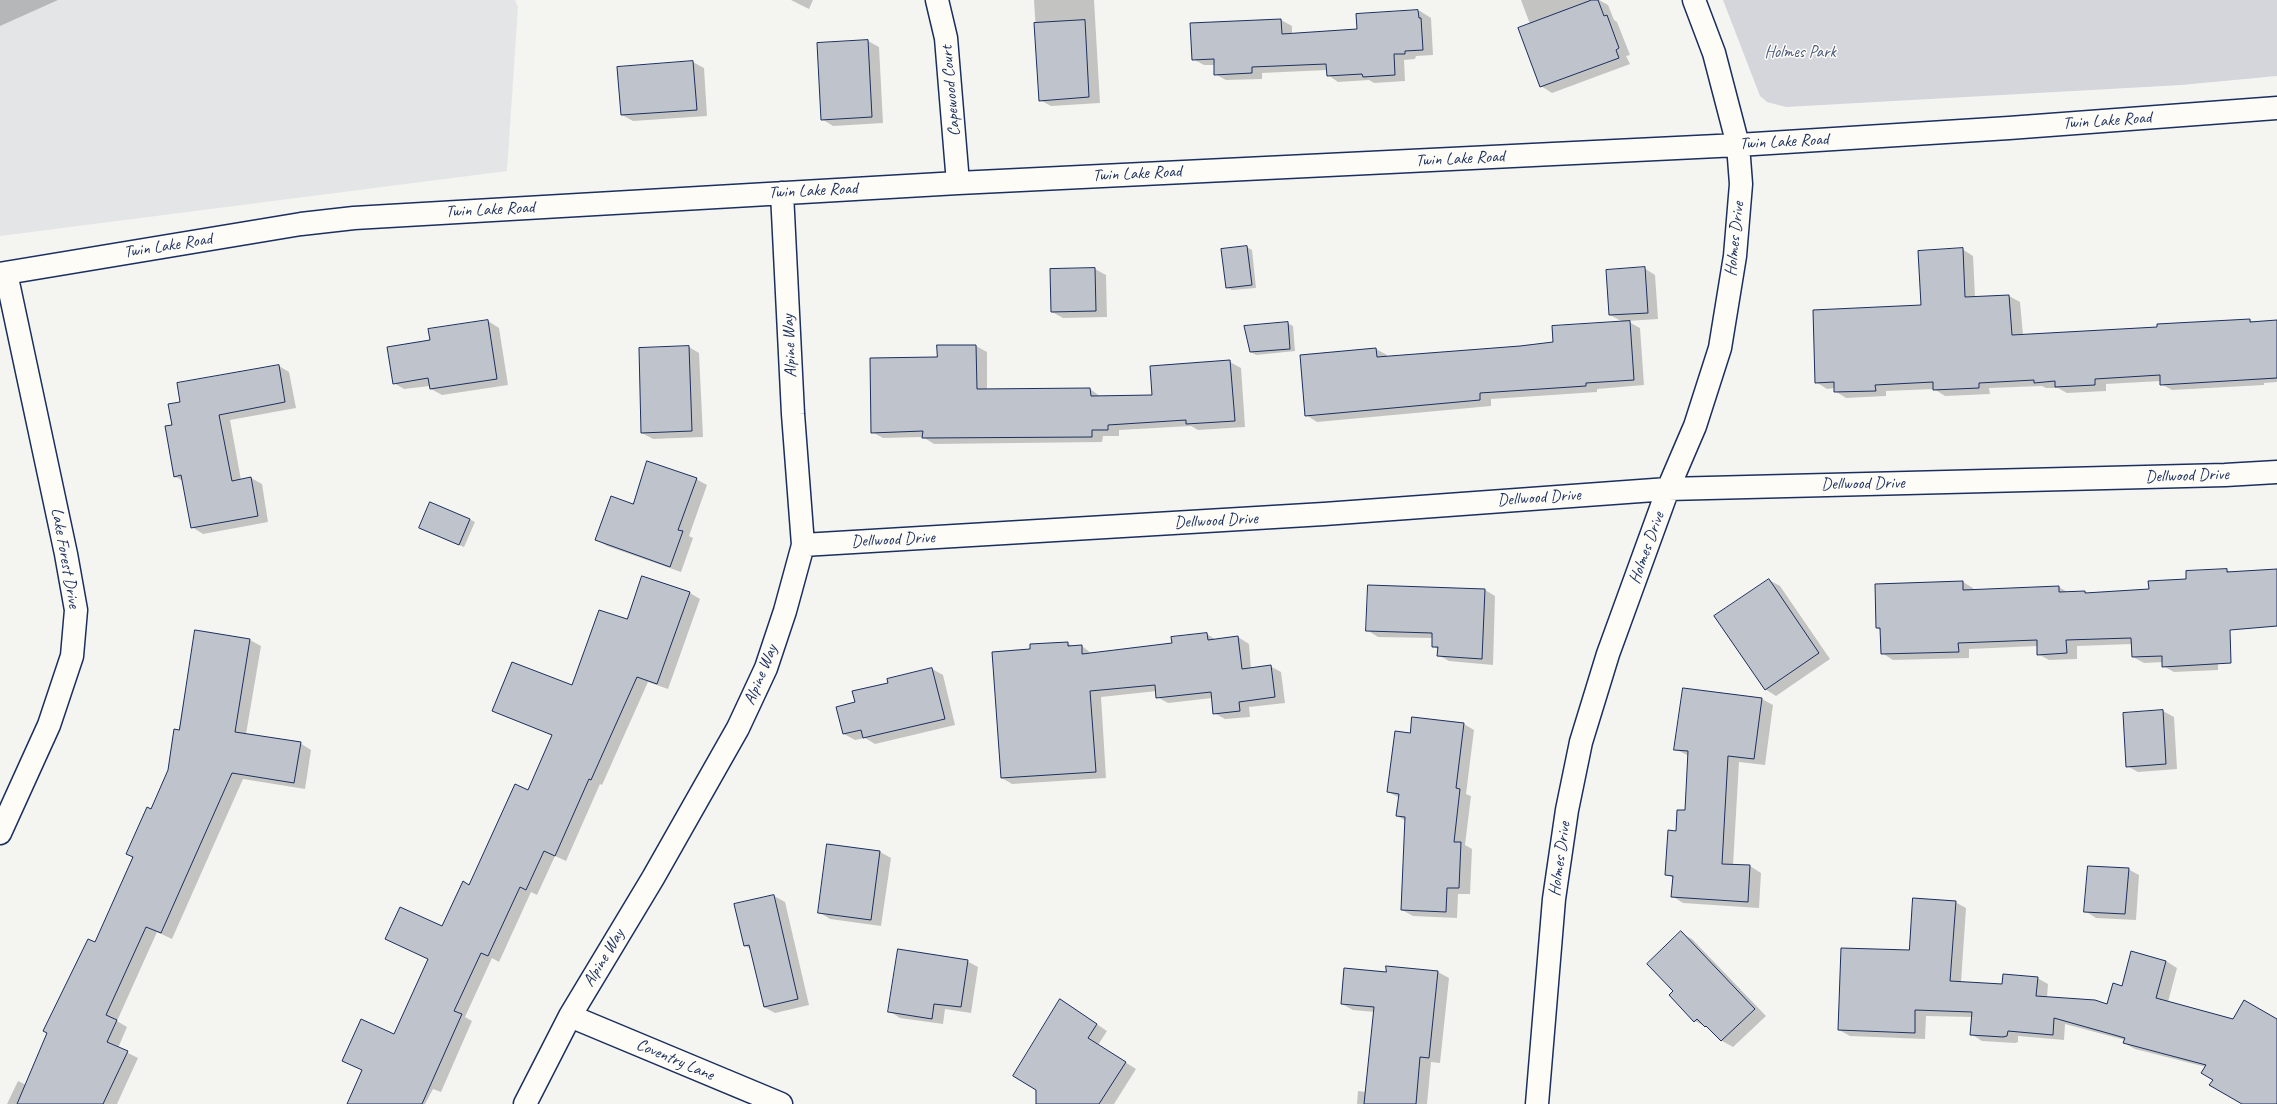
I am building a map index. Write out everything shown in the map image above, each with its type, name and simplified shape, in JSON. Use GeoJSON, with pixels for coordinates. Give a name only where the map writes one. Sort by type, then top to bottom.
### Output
{"type":"FeatureCollection","features":[{"type":"Feature","properties":{"kind":"street","name":"Capewood Court"},"geometry":{"type":"LineString","coordinates":[[937,0],[946,38],[958,183]]}},
{"type":"Feature","properties":{"kind":"street","name":"Holmes Drive"},"geometry":{"type":"LineString","coordinates":[[1537,1104],[1554,899],[1567,810],[1581,742],[1608,654],[1668,489],[1695,426],[1720,348],[1735,256],[1741,184],[1738,145],[1714,52],[1694,0]]}},
{"type":"Feature","properties":{"kind":"street","name":"Twin Lake Road"},"geometry":{"type":"LineString","coordinates":[[3,274],[301,224],[354,218],[958,183],[1738,145],[2009,128],[2277,108]]}},
{"type":"Feature","properties":{"kind":"street","name":"Alpine Way"},"geometry":{"type":"LineString","coordinates":[[525,1104],[570,1016],[653,878],[738,728],[766,668],[803,545],[793,414],[782,193]]}},
{"type":"Feature","properties":{"kind":"street","name":"Lake Forest Drive"},"geometry":{"type":"LineString","coordinates":[[0,834],[49,725],[72,656],[76,610],[64,546],[3,274]]}},
{"type":"Feature","properties":{"kind":"street","name":"Dellwood Drive"},"geometry":{"type":"LineString","coordinates":[[803,545],[1332,514],[1668,489],[2225,475],[2277,472]]}},
{"type":"Feature","properties":{"kind":"street","name":"Coventry Lane"},"geometry":{"type":"LineString","coordinates":[[570,1016],[781,1104]]}},
{"type":"Feature","properties":{"kind":"shaded area"},"geometry":{"type":"Polygon","coordinates":[[[0,0],[515,0],[518,7],[507,171],[0,236],[0,0]]]}},
{"type":"Feature","properties":{"kind":"green space","name":"Holmes Park"},"geometry":{"type":"Polygon","coordinates":[[[1723,0],[2277,0],[2277,76],[2181,85],[1786,107],[1767,102],[1760,96],[1723,0]]]}},
{"type":"Feature","properties":{"kind":"building"},"geometry":{"type":"Polygon","coordinates":[[[1592,0],[1598,0],[1604,16],[1607,15],[1619,48],[1616,50],[1619,58],[1540,87],[1518,28],[1592,0]]]}},
{"type":"Feature","properties":{"kind":"building"},"geometry":{"type":"Polygon","coordinates":[[[1418,10],[1419,18],[1421,18],[1423,50],[1405,51],[1405,54],[1394,54],[1395,75],[1363,77],[1362,74],[1327,76],[1326,64],[1252,67],[1252,73],[1214,75],[1214,59],[1192,60],[1190,23],[1281,19],[1282,34],[1357,29],[1356,14],[1418,10]]]}},
{"type":"Feature","properties":{"kind":"building"},"geometry":{"type":"Polygon","coordinates":[[[1085,20],[1089,97],[1039,101],[1034,23],[1085,20]]]}},
{"type":"Feature","properties":{"kind":"building"},"geometry":{"type":"Polygon","coordinates":[[[868,40],[872,117],[821,120],[817,43],[868,40]]]}},
{"type":"Feature","properties":{"kind":"building"},"geometry":{"type":"Polygon","coordinates":[[[693,61],[697,110],[621,115],[617,67],[693,61]]]}},
{"type":"Feature","properties":{"kind":"building"},"geometry":{"type":"Polygon","coordinates":[[[1247,246],[1252,285],[1226,288],[1221,249],[1247,246]]]}},
{"type":"Feature","properties":{"kind":"building"},"geometry":{"type":"Polygon","coordinates":[[[1963,248],[1965,297],[2009,295],[2012,335],[2157,327],[2157,324],[2250,319],[2250,322],[2277,320],[2277,378],[2160,385],[2160,375],[2095,379],[2095,385],[2055,387],[2055,381],[2034,383],[2034,380],[1979,383],[1979,388],[1933,390],[1933,382],[1875,385],[1876,391],[1834,392],[1834,382],[1815,383],[1813,310],[1921,305],[1918,251],[1963,248]]]}},
{"type":"Feature","properties":{"kind":"building"},"geometry":{"type":"Polygon","coordinates":[[[1645,267],[1648,313],[1609,315],[1606,270],[1645,267]]]}},
{"type":"Feature","properties":{"kind":"building"},"geometry":{"type":"Polygon","coordinates":[[[1095,268],[1096,311],[1051,312],[1050,269],[1095,268]]]}},
{"type":"Feature","properties":{"kind":"building"},"geometry":{"type":"Polygon","coordinates":[[[488,320],[497,379],[430,389],[428,378],[393,384],[387,347],[430,340],[428,329],[488,320]]]}},
{"type":"Feature","properties":{"kind":"building"},"geometry":{"type":"Polygon","coordinates":[[[1630,321],[1634,380],[1586,383],[1586,386],[1480,393],[1480,400],[1305,416],[1300,355],[1376,348],[1377,357],[1520,346],[1553,342],[1552,326],[1630,321]]]}},
{"type":"Feature","properties":{"kind":"building"},"geometry":{"type":"Polygon","coordinates":[[[1288,322],[1290,349],[1250,352],[1244,326],[1288,322]]]}},
{"type":"Feature","properties":{"kind":"building"},"geometry":{"type":"Polygon","coordinates":[[[937,345],[976,345],[977,389],[1090,388],[1091,396],[1152,395],[1150,366],[1230,360],[1235,421],[1186,424],[1186,420],[1108,425],[1108,430],[1092,430],[1092,437],[922,438],[923,431],[871,433],[870,358],[937,357],[937,345]]]}},
{"type":"Feature","properties":{"kind":"building"},"geometry":{"type":"Polygon","coordinates":[[[689,346],[692,431],[641,433],[639,348],[689,346]]]}},
{"type":"Feature","properties":{"kind":"building"},"geometry":{"type":"Polygon","coordinates":[[[279,365],[285,402],[219,415],[232,481],[251,477],[258,516],[191,528],[181,475],[174,477],[165,426],[172,425],[168,404],[180,402],[177,383],[279,365]]]}},
{"type":"Feature","properties":{"kind":"building"},"geometry":{"type":"Polygon","coordinates":[[[647,461],[697,478],[678,530],[683,531],[670,567],[595,540],[611,496],[633,504],[647,461]]]}},
{"type":"Feature","properties":{"kind":"building"},"geometry":{"type":"Polygon","coordinates":[[[430,502],[470,519],[459,545],[419,528],[430,502]]]}},
{"type":"Feature","properties":{"kind":"building"},"geometry":{"type":"Polygon","coordinates":[[[2227,569],[2227,572],[2277,569],[2277,626],[2230,630],[2231,663],[2162,667],[2162,656],[2132,657],[2131,638],[2066,640],[2067,653],[2037,655],[2037,640],[1958,643],[1959,652],[1881,654],[1880,628],[1876,628],[1875,584],[1963,581],[1963,590],[2059,586],[2059,592],[2085,591],[2085,593],[2149,589],[2148,581],[2186,579],[2186,571],[2227,569]]]}},
{"type":"Feature","properties":{"kind":"building"},"geometry":{"type":"Polygon","coordinates":[[[642,576],[690,592],[657,684],[637,677],[555,856],[544,851],[526,890],[520,887],[488,956],[481,953],[454,1011],[462,1014],[422,1104],[347,1104],[362,1070],[342,1061],[361,1019],[394,1034],[428,959],[385,939],[400,907],[442,926],[463,881],[469,885],[515,784],[528,790],[552,735],[492,711],[512,662],[572,685],[599,610],[627,619],[642,576]]]}},
{"type":"Feature","properties":{"kind":"building"},"geometry":{"type":"Polygon","coordinates":[[[1769,579],[1819,653],[1765,690],[1714,616],[1769,579]]]}},
{"type":"Feature","properties":{"kind":"building"},"geometry":{"type":"Polygon","coordinates":[[[1368,585],[1485,589],[1482,659],[1437,656],[1438,647],[1432,647],[1432,633],[1366,631],[1368,585]]]}},
{"type":"Feature","properties":{"kind":"building"},"geometry":{"type":"Polygon","coordinates":[[[195,630],[250,639],[235,732],[301,742],[294,783],[232,773],[161,933],[146,927],[106,1015],[117,1020],[107,1042],[128,1051],[103,1104],[17,1104],[47,1033],[43,1031],[88,939],[95,942],[133,857],[126,854],[147,807],[151,809],[168,770],[174,729],[179,730],[195,630]]]}},
{"type":"Feature","properties":{"kind":"building"},"geometry":{"type":"Polygon","coordinates":[[[1207,633],[1208,640],[1238,636],[1242,669],[1271,665],[1275,697],[1239,702],[1240,711],[1213,714],[1211,692],[1156,698],[1155,685],[1090,691],[1096,772],[1001,778],[992,652],[1030,649],[1030,644],[1068,642],[1068,646],[1082,645],[1082,654],[1172,643],[1171,637],[1207,633]]]}},
{"type":"Feature","properties":{"kind":"building"},"geometry":{"type":"Polygon","coordinates":[[[932,668],[945,719],[863,738],[861,730],[843,734],[836,707],[855,702],[852,691],[888,683],[887,679],[932,668]]]}},
{"type":"Feature","properties":{"kind":"building"},"geometry":{"type":"Polygon","coordinates":[[[1683,688],[1762,698],[1754,759],[1728,756],[1722,864],[1750,865],[1748,902],[1671,897],[1673,876],[1665,875],[1668,830],[1676,831],[1677,810],[1685,810],[1688,751],[1674,750],[1683,688]]]}},
{"type":"Feature","properties":{"kind":"building"},"geometry":{"type":"Polygon","coordinates":[[[2163,710],[2166,764],[2126,767],[2123,713],[2163,710]]]}},
{"type":"Feature","properties":{"kind":"building"},"geometry":{"type":"Polygon","coordinates":[[[1412,717],[1464,723],[1456,788],[1460,789],[1454,842],[1461,842],[1459,888],[1447,888],[1446,912],[1401,910],[1405,817],[1396,816],[1399,794],[1387,792],[1395,731],[1410,733],[1412,717]]]}},
{"type":"Feature","properties":{"kind":"building"},"geometry":{"type":"Polygon","coordinates":[[[827,844],[880,851],[871,920],[818,913],[827,844]]]}},
{"type":"Feature","properties":{"kind":"building"},"geometry":{"type":"Polygon","coordinates":[[[2088,866],[2129,868],[2125,914],[2084,912],[2088,866]]]}},
{"type":"Feature","properties":{"kind":"building"},"geometry":{"type":"Polygon","coordinates":[[[774,895],[798,999],[764,1007],[749,945],[744,946],[734,904],[774,895]]]}},
{"type":"Feature","properties":{"kind":"building"},"geometry":{"type":"Polygon","coordinates":[[[1913,898],[1956,901],[1950,981],[2002,984],[2003,974],[2038,977],[2036,996],[2095,1000],[2107,1004],[2113,983],[2122,986],[2131,951],[2166,961],[2156,998],[2233,1019],[2244,1000],[2277,1019],[2277,1104],[2242,1104],[2209,1085],[2213,1080],[2201,1073],[2206,1065],[2123,1043],[2125,1038],[2054,1018],[2053,1035],[2008,1031],[2007,1036],[2003,1037],[1970,1035],[1972,1012],[1915,1010],[1915,1033],[1838,1030],[1841,948],[1909,950],[1913,898]]]}},
{"type":"Feature","properties":{"kind":"building"},"geometry":{"type":"Polygon","coordinates":[[[1681,931],[1755,1009],[1721,1041],[1697,1019],[1694,1022],[1669,995],[1673,991],[1647,964],[1681,931]]]}},
{"type":"Feature","properties":{"kind":"building"},"geometry":{"type":"Polygon","coordinates":[[[898,949],[968,960],[961,1007],[934,1004],[932,1019],[888,1012],[898,949]]]}},
{"type":"Feature","properties":{"kind":"building"},"geometry":{"type":"Polygon","coordinates":[[[1386,966],[1438,971],[1429,1058],[1420,1057],[1416,1104],[1364,1104],[1374,1007],[1341,1004],[1344,968],[1386,972],[1386,966]]]}},
{"type":"Feature","properties":{"kind":"building"},"geometry":{"type":"Polygon","coordinates":[[[1060,999],[1097,1024],[1088,1038],[1126,1062],[1099,1104],[1036,1104],[1036,1090],[1013,1076],[1060,999]]]}}]}
